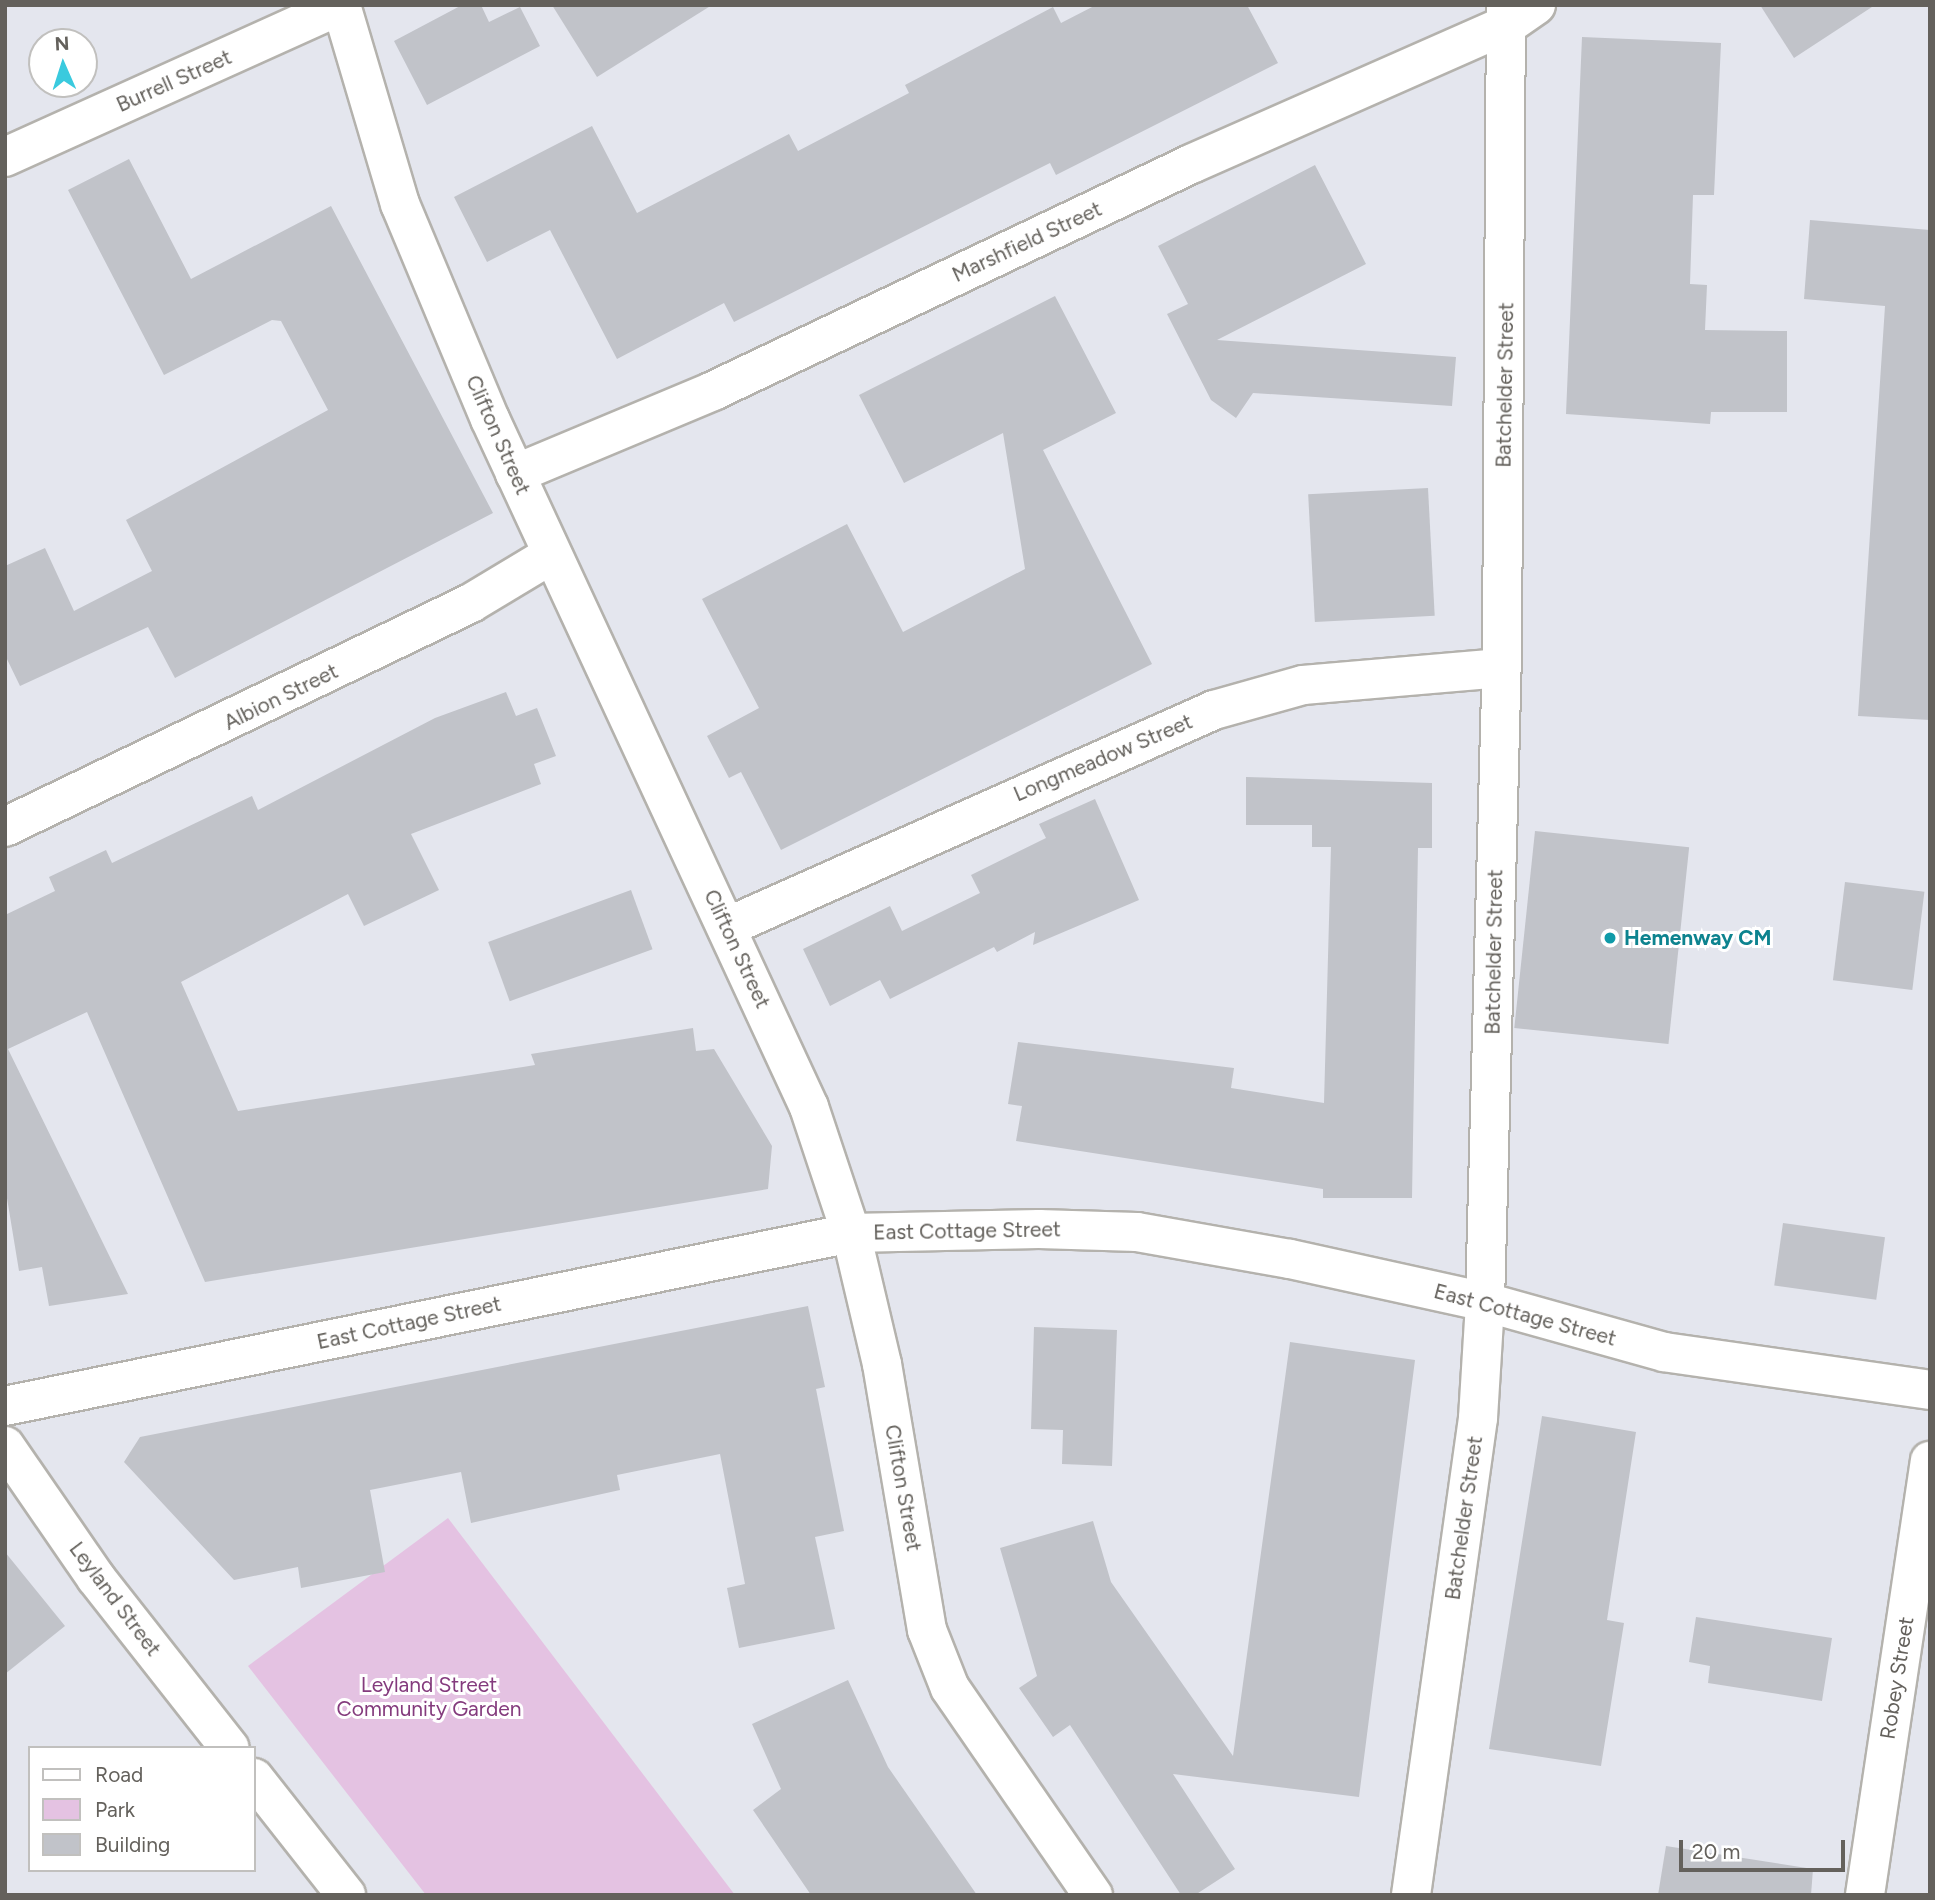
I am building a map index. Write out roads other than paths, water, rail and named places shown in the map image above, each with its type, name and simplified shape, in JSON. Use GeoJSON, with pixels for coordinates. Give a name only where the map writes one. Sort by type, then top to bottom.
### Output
{"type":"FeatureCollection","features":[{"type":"Feature","properties":{"kind":"street","name":"Burrell Street"},"geometry":{"type":"LineString","coordinates":[[5,157],[341,5]]}},
{"type":"Feature","properties":{"kind":"street","name":"Clifton Street"},"geometry":{"type":"LineString","coordinates":[[341,5],[400,204],[551,555],[809,1107],[851,1233],[882,1364],[927,1630],[950,1688],[985,1746],[1093,1895]]}},
{"type":"Feature","properties":{"kind":"street","name":"Marshfield Street"},"geometry":{"type":"LineString","coordinates":[[516,474],[713,391],[1517,12]]}},
{"type":"Feature","properties":{"kind":"street","name":"Batchelder Street"},"geometry":{"type":"LineString","coordinates":[[1411,1895],[1478,1418],[1485,1302],[1517,12]]}},
{"type":"Feature","properties":{"kind":"street","name":"Albion Street"},"geometry":{"type":"LineString","coordinates":[[5,827],[471,603],[551,555]]}},
{"type":"Feature","properties":{"kind":"street","name":"Longmeadow Street"},"geometry":{"type":"LineString","coordinates":[[727,927],[1214,710],[1303,685],[1501,668]]}},
{"type":"Feature","properties":{"kind":"street","name":"East Cottage Street"},"geometry":{"type":"LineString","coordinates":[[5,1406],[851,1233],[1137,1232],[1485,1302],[1664,1352],[1930,1390]]}},
{"type":"Feature","properties":{"kind":"street","name":"Leyland Street"},"geometry":{"type":"LineString","coordinates":[[5,1446],[96,1578],[228,1746]]}},
{"type":"Feature","properties":{"kind":"street","name":"Robey Street"},"geometry":{"type":"LineString","coordinates":[[1865,1895],[1930,1461]]}},
{"type":"Feature","properties":{"kind":"street"},"geometry":{"type":"LineString","coordinates":[[256,1781],[346,1895]]}},
{"type":"Feature","properties":{"kind":"place","name":"Hemenway CM"},"geometry":{"type":"Point","coordinates":[1610,938]}},
{"type":"Feature","properties":{"kind":"park label","name":"Leyland Street Community Garden"},"geometry":{"type":"Point","coordinates":[429,1697]}}]}
